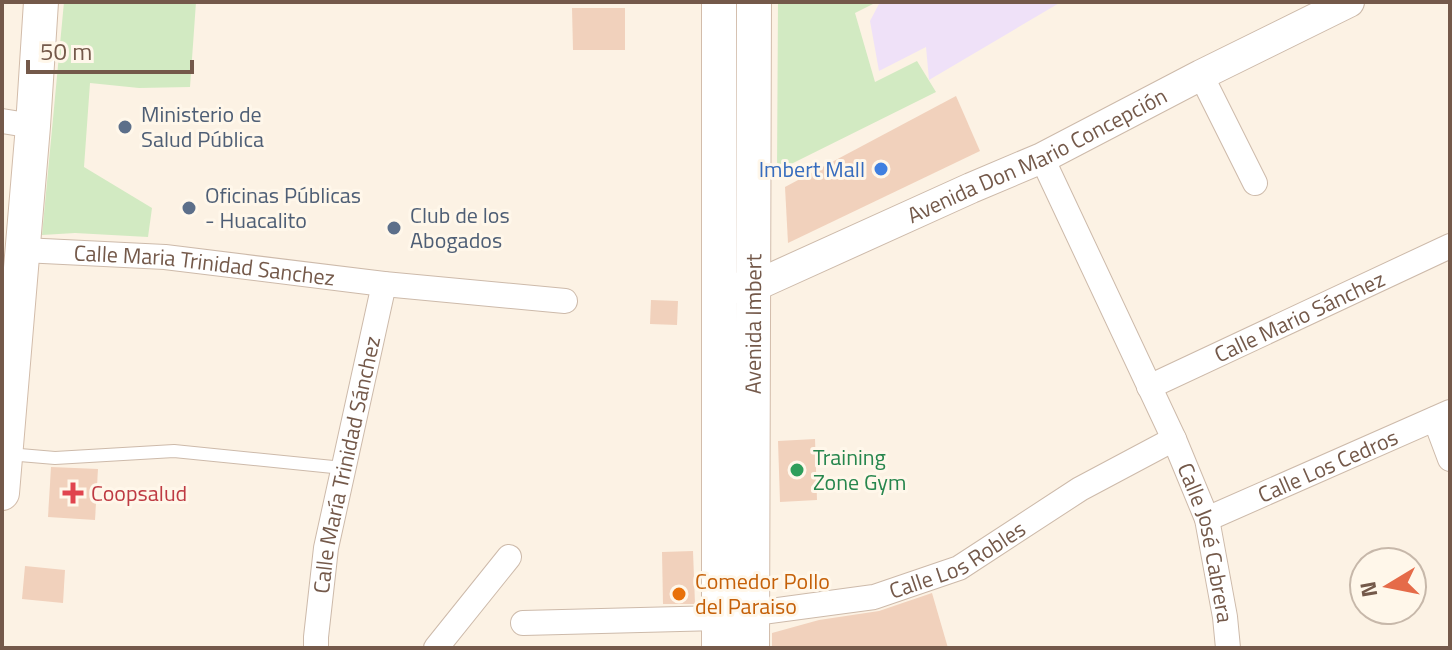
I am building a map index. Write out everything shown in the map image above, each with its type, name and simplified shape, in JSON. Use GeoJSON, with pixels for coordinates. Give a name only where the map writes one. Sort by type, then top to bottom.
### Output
{"type":"FeatureCollection","features":[{"type":"Feature","properties":{"kind":"main road"},"geometry":{"type":"LineString","coordinates":[[2,493],[8,360],[23,250],[18,124],[41,2]]}},
{"type":"Feature","properties":{"kind":"main road","name":"Avenida Imbert"},"geometry":{"type":"LineString","coordinates":[[719,2],[718,289],[735,632]]}},
{"type":"Feature","properties":{"kind":"main road","name":"Avenida Imbert"},"geometry":{"type":"LineString","coordinates":[[735,632],[753,287],[754,2]]}},
{"type":"Feature","properties":{"kind":"street","name":"Avenida Don Mario Concepción"},"geometry":{"type":"LineString","coordinates":[[718,289],[753,287],[1042,158],[1349,2]]}},
{"type":"Feature","properties":{"kind":"street"},"geometry":{"type":"LineString","coordinates":[[1201,75],[1255,183]]}},
{"type":"Feature","properties":{"kind":"street","name":"Calle José Cabrera"},"geometry":{"type":"LineString","coordinates":[[1042,158],[1174,439],[1207,519],[1228,648]]}},
{"type":"Feature","properties":{"kind":"street","name":"Calle Mario Sánchez"},"geometry":{"type":"LineString","coordinates":[[1149,387],[1450,246]]}},
{"type":"Feature","properties":{"kind":"street","name":"Calle Maria Trinidad Sanchez"},"geometry":{"type":"LineString","coordinates":[[23,250],[165,257],[384,284],[565,301]]}},
{"type":"Feature","properties":{"kind":"street","name":"Calle María Trinidad Sánchez"},"geometry":{"type":"LineString","coordinates":[[316,648],[326,548],[384,284]]}},
{"type":"Feature","properties":{"kind":"street"},"geometry":{"type":"LineString","coordinates":[[1443,416],[1450,459]]}},
{"type":"Feature","properties":{"kind":"street","name":"Calle Los Cedros"},"geometry":{"type":"LineString","coordinates":[[1207,519],[1443,416]]}},
{"type":"Feature","properties":{"kind":"street","name":"Calle Los Robles"},"geometry":{"type":"LineString","coordinates":[[523,623],[735,632],[874,597],[959,568],[1080,489],[1174,439]]}},
{"type":"Feature","properties":{"kind":"street"},"geometry":{"type":"LineString","coordinates":[[436,648],[509,557]]}},
{"type":"Feature","properties":{"kind":"lane"},"geometry":{"type":"LineString","coordinates":[[5,454],[55,458],[174,451],[343,468]]}},
{"type":"Feature","properties":{"kind":"shaded area"},"geometry":{"type":"Polygon","coordinates":[[[880,2],[1061,2],[929,80],[926,47],[879,71],[870,21],[880,2]]]}},
{"type":"Feature","properties":{"kind":"green space"},"geometry":{"type":"Polygon","coordinates":[[[64,2],[196,2],[190,87],[139,88],[90,83],[84,167],[152,208],[148,237],[75,233],[42,235],[64,2]]]}},
{"type":"Feature","properties":{"kind":"green space"},"geometry":{"type":"Polygon","coordinates":[[[778,2],[877,2],[855,13],[875,82],[917,61],[936,92],[777,171],[778,2]]]}},
{"type":"Feature","properties":{"kind":"building"},"geometry":{"type":"Polygon","coordinates":[[[572,8],[625,8],[625,50],[573,50],[572,8]]]}},
{"type":"Feature","properties":{"kind":"building","name":"Imbert Mall"},"geometry":{"type":"Polygon","coordinates":[[[956,96],[980,151],[788,243],[785,187],[956,96]]]}},
{"type":"Feature","properties":{"kind":"building"},"geometry":{"type":"Polygon","coordinates":[[[651,300],[678,301],[677,325],[650,324],[651,300]]]}},
{"type":"Feature","properties":{"kind":"building","name":"Training Zone Gym"},"geometry":{"type":"Polygon","coordinates":[[[815,439],[817,500],[780,502],[778,441],[815,439]]]}},
{"type":"Feature","properties":{"kind":"building","name":"Coopsalud"},"geometry":{"type":"Polygon","coordinates":[[[51,467],[98,469],[95,520],[48,517],[51,467]]]}},
{"type":"Feature","properties":{"kind":"building"},"geometry":{"type":"Polygon","coordinates":[[[693,551],[695,604],[663,604],[662,552],[693,551]]]}},
{"type":"Feature","properties":{"kind":"building"},"geometry":{"type":"Polygon","coordinates":[[[25,566],[65,570],[63,603],[22,599],[25,566]]]}},
{"type":"Feature","properties":{"kind":"building"},"geometry":{"type":"Polygon","coordinates":[[[932,593],[948,648],[772,648],[772,633],[819,620],[879,611],[932,593]]]}},
{"type":"Feature","properties":{"kind":"place","name":"Ministerio de Salud Pública"},"geometry":{"type":"Point","coordinates":[125,127]}},
{"type":"Feature","properties":{"kind":"place","name":"Imbert Mall"},"geometry":{"type":"Point","coordinates":[881,169]}},
{"type":"Feature","properties":{"kind":"place","name":"Oficinas Públicas - Huacalito"},"geometry":{"type":"Point","coordinates":[189,208]}},
{"type":"Feature","properties":{"kind":"place","name":"Club de los Abogados"},"geometry":{"type":"Point","coordinates":[394,228]}},
{"type":"Feature","properties":{"kind":"place","name":"Training Zone Gym"},"geometry":{"type":"Point","coordinates":[797,470]}},
{"type":"Feature","properties":{"kind":"place","name":"Coopsalud"},"geometry":{"type":"Point","coordinates":[73,493]}},
{"type":"Feature","properties":{"kind":"place","name":"Comedor Pollo del Paraiso"},"geometry":{"type":"Point","coordinates":[679,594]}}]}
